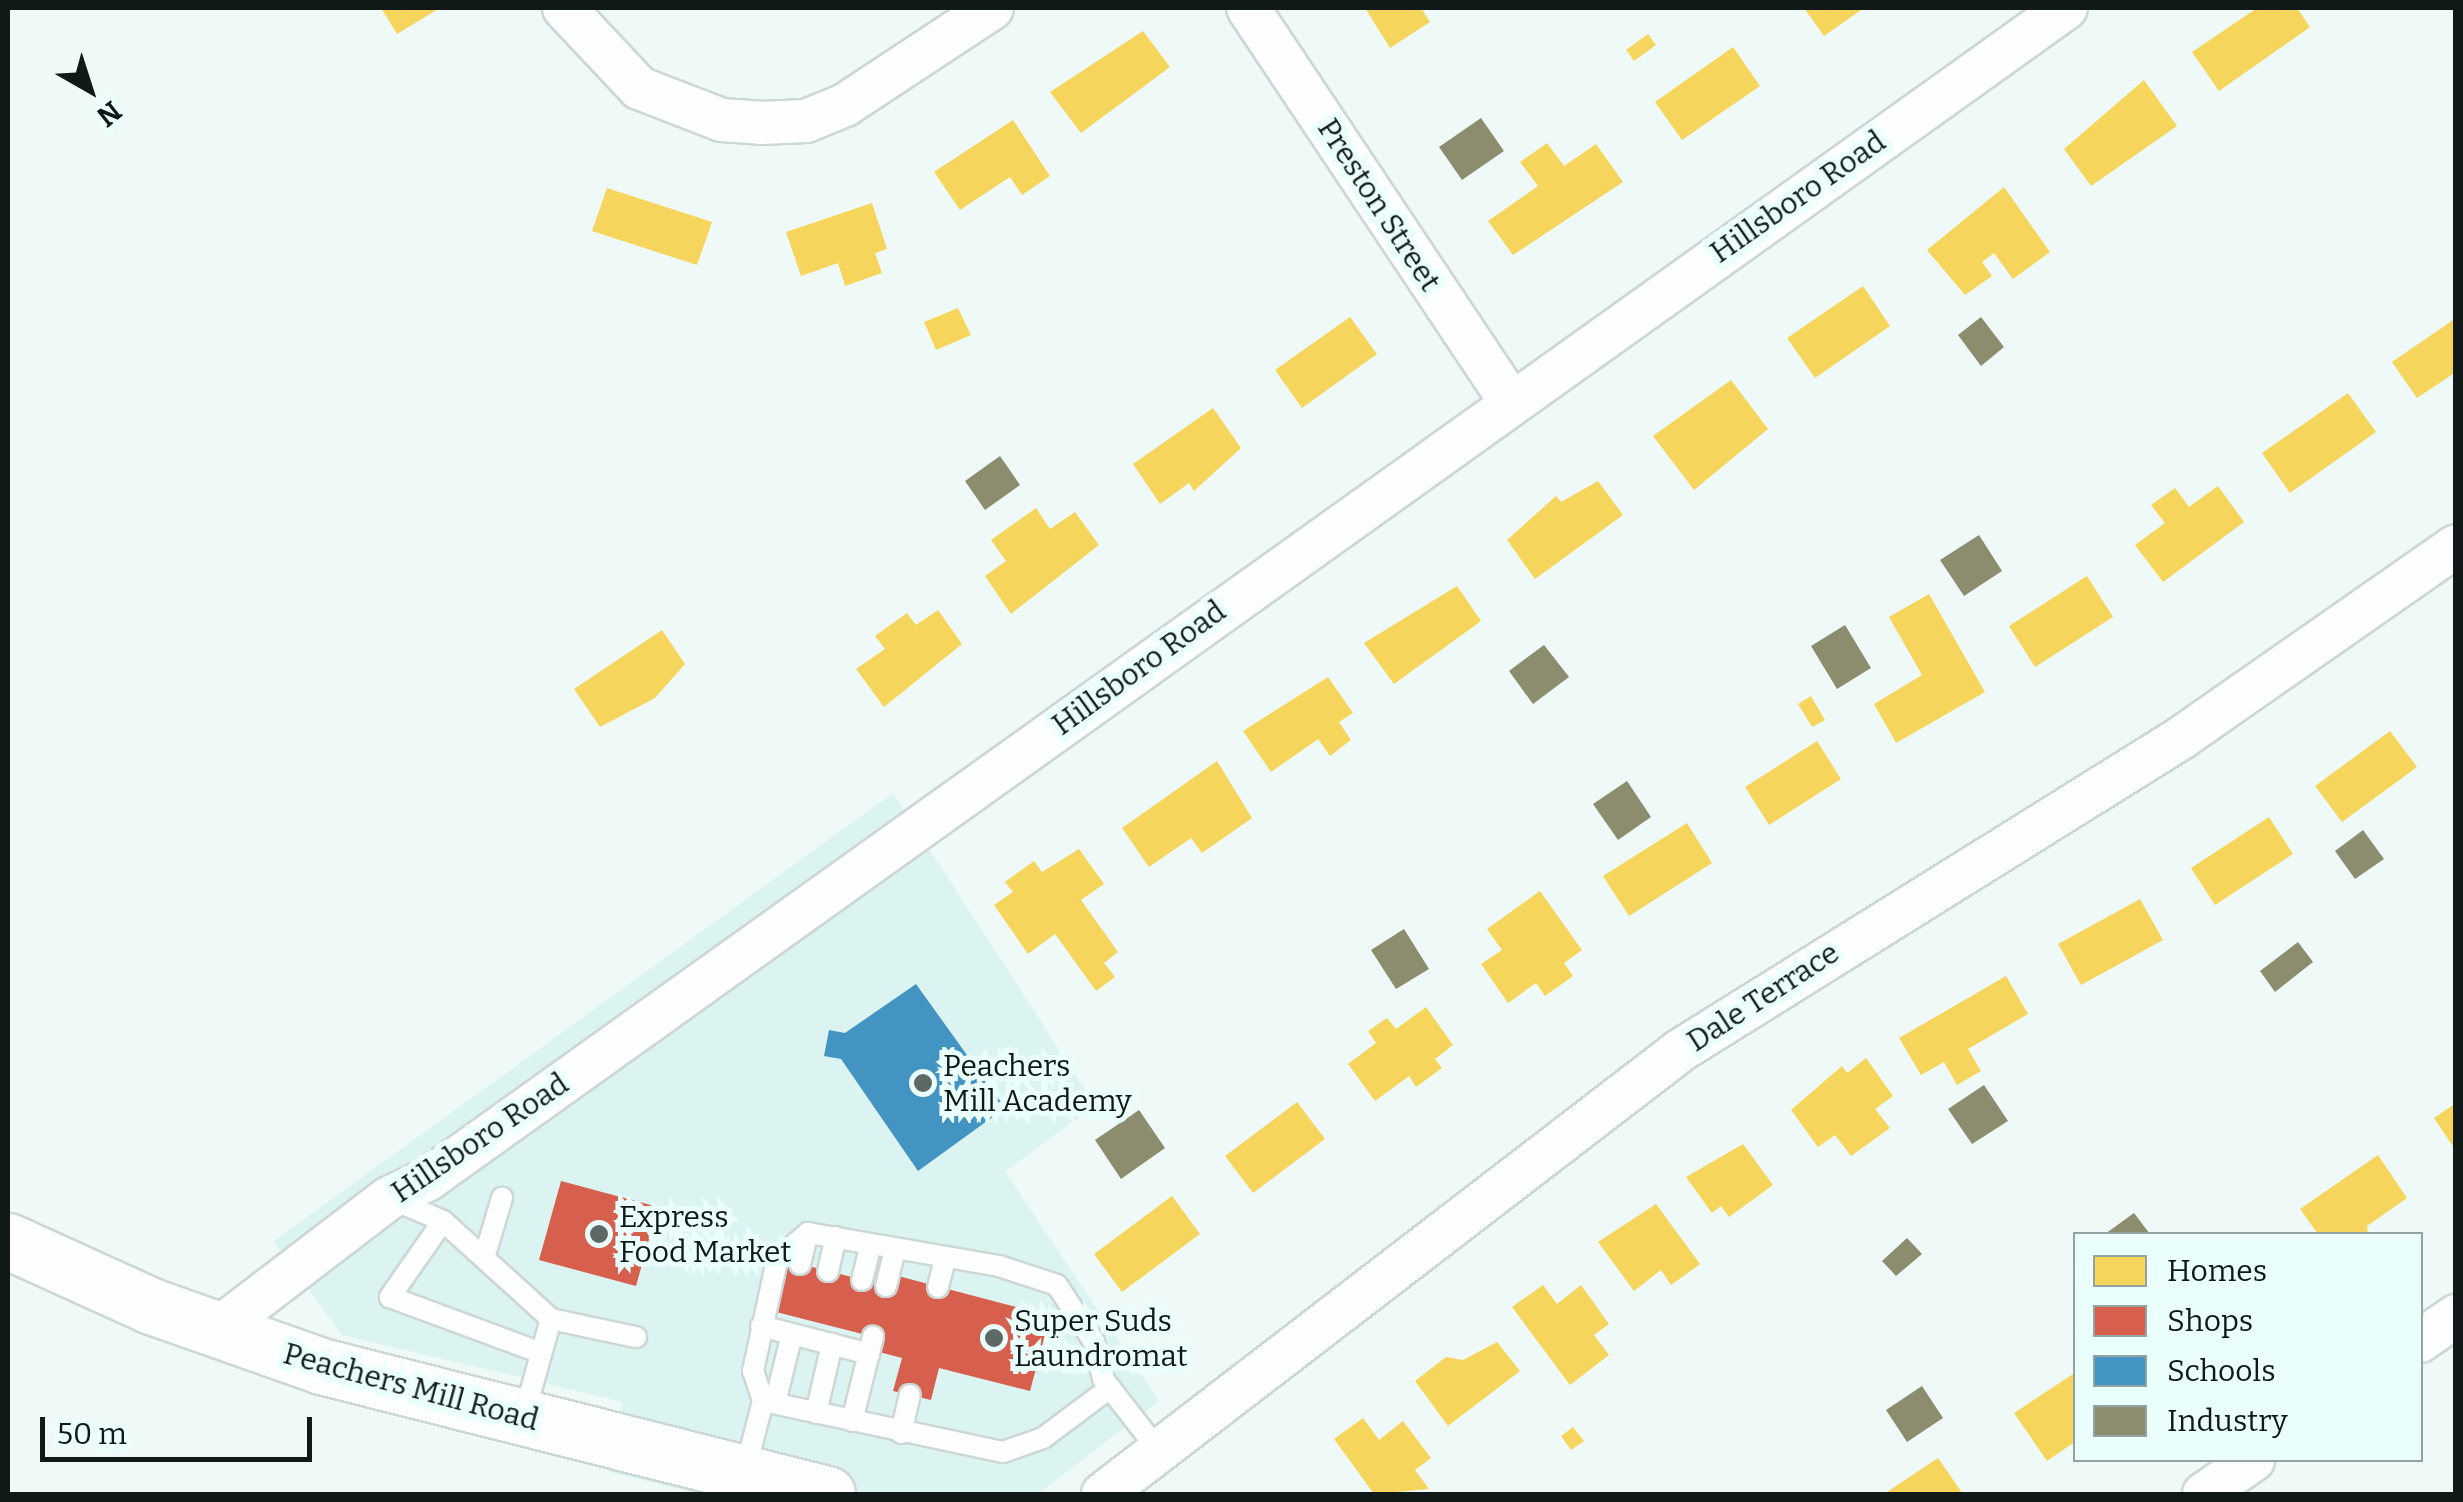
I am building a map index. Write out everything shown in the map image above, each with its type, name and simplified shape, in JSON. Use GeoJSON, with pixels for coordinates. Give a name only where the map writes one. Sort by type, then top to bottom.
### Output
{"type":"FeatureCollection","features":[{"type":"Feature","properties":{"kind":"main road","name":"Peachers Mill Road"},"geometry":{"type":"LineString","coordinates":[[8,1241],[215,1331],[523,1417],[827,1494]]}},
{"type":"Feature","properties":{"kind":"street"},"geometry":{"type":"LineString","coordinates":[[564,8],[640,88],[722,120],[761,123],[806,122],[845,105],[992,8]]}},
{"type":"Feature","properties":{"kind":"street","name":"Preston Street"},"geometry":{"type":"LineString","coordinates":[[1248,8],[1510,402]]}},
{"type":"Feature","properties":{"kind":"street","name":"Hillsboro Road"},"geometry":{"type":"LineString","coordinates":[[215,1331],[389,1198],[427,1180],[2057,10]]}},
{"type":"Feature","properties":{"kind":"street","name":"Dale Terrace"},"geometry":{"type":"LineString","coordinates":[[1103,1494],[1681,1050],[2182,738],[2456,546]]}},
{"type":"Feature","properties":{"kind":"street"},"geometry":{"type":"LineString","coordinates":[[2423,1339],[2456,1316]]}},
{"type":"Feature","properties":{"kind":"street"},"geometry":{"type":"LineString","coordinates":[[2204,1494],[2250,1462]]}},
{"type":"Feature","properties":{"kind":"lane"},"geometry":{"type":"LineString","coordinates":[[389,1198],[443,1221],[552,1320],[636,1337]]}},
{"type":"Feature","properties":{"kind":"lane"},"geometry":{"type":"LineString","coordinates":[[484,1258],[502,1198]]}},
{"type":"Feature","properties":{"kind":"lane"},"geometry":{"type":"LineString","coordinates":[[443,1221],[390,1297],[541,1353]]}},
{"type":"Feature","properties":{"kind":"lane"},"geometry":{"type":"LineString","coordinates":[[769,1402],[754,1372],[760,1326],[781,1251],[808,1233],[944,1262],[999,1266],[1057,1286],[1110,1388],[1159,1451]]}},
{"type":"Feature","properties":{"kind":"lane"},"geometry":{"type":"LineString","coordinates":[[800,1264],[808,1233]]}},
{"type":"Feature","properties":{"kind":"lane"},"geometry":{"type":"LineString","coordinates":[[828,1271],[836,1237]]}},
{"type":"Feature","properties":{"kind":"lane"},"geometry":{"type":"LineString","coordinates":[[862,1280],[870,1245]]}},
{"type":"Feature","properties":{"kind":"lane"},"geometry":{"type":"LineString","coordinates":[[886,1286],[895,1251]]}},
{"type":"Feature","properties":{"kind":"lane"},"geometry":{"type":"LineString","coordinates":[[938,1287],[944,1262]]}},
{"type":"Feature","properties":{"kind":"lane"},"geometry":{"type":"LineString","coordinates":[[523,1417],[552,1320]]}},
{"type":"Feature","properties":{"kind":"lane"},"geometry":{"type":"LineString","coordinates":[[760,1326],[797,1328],[871,1346],[852,1421]]}},
{"type":"Feature","properties":{"kind":"lane"},"geometry":{"type":"LineString","coordinates":[[744,1473],[797,1328]]}},
{"type":"Feature","properties":{"kind":"lane"},"geometry":{"type":"LineString","coordinates":[[816,1413],[842,1341]]}},
{"type":"Feature","properties":{"kind":"lane"},"geometry":{"type":"LineString","coordinates":[[769,1402],[977,1450],[1024,1448],[1110,1388]]}},
{"type":"Feature","properties":{"kind":"lane"},"geometry":{"type":"LineString","coordinates":[[900,1432],[910,1395]]}},
{"type":"Feature","properties":{"kind":"shaded area"},"geometry":{"type":"Polygon","coordinates":[[[893,793],[1095,1105],[1005,1172],[1159,1401],[1038,1494],[700,1494],[609,1472],[623,1402],[342,1335],[274,1241],[893,793]]]}},
{"type":"Feature","properties":{"kind":"building: Homes"},"geometry":{"type":"Polygon","coordinates":[[[381,8],[440,8],[397,34],[381,8]]]}},
{"type":"Feature","properties":{"kind":"building: Homes"},"geometry":{"type":"Polygon","coordinates":[[[1365,8],[1421,8],[1430,22],[1390,48],[1365,8]]]}},
{"type":"Feature","properties":{"kind":"building: Homes"},"geometry":{"type":"Polygon","coordinates":[[[1804,8],[1864,8],[1824,36],[1804,8]]]}},
{"type":"Feature","properties":{"kind":"building: Homes"},"geometry":{"type":"Polygon","coordinates":[[[2257,8],[2297,8],[2310,27],[2219,91],[2192,52],[2257,8]]]}},
{"type":"Feature","properties":{"kind":"building: Homes"},"geometry":{"type":"Polygon","coordinates":[[[1143,31],[1170,67],[1081,133],[1050,92],[1143,31]]]}},
{"type":"Feature","properties":{"kind":"building: Homes"},"geometry":{"type":"Polygon","coordinates":[[[1648,34],[1656,45],[1634,61],[1626,50],[1648,34]]]}},
{"type":"Feature","properties":{"kind":"building: Homes"},"geometry":{"type":"Polygon","coordinates":[[[1733,47],[1760,86],[1682,140],[1655,102],[1733,47]]]}},
{"type":"Feature","properties":{"kind":"building: Homes"},"geometry":{"type":"Polygon","coordinates":[[[2144,80],[2177,126],[2091,186],[2064,149],[2144,80]]]}},
{"type":"Feature","properties":{"kind":"building: Homes"},"geometry":{"type":"Polygon","coordinates":[[[1013,120],[1050,176],[1022,195],[1010,177],[960,210],[934,172],[1013,120]]]}},
{"type":"Feature","properties":{"kind":"building: Homes"},"geometry":{"type":"Polygon","coordinates":[[[1547,143],[1564,166],[1596,144],[1623,182],[1513,255],[1488,221],[1538,186],[1520,162],[1547,143]]]}},
{"type":"Feature","properties":{"kind":"building: Homes"},"geometry":{"type":"Polygon","coordinates":[[[2004,187],[2050,252],[2013,279],[1994,253],[1982,262],[1992,276],[1965,295],[1927,250],[2004,187]]]}},
{"type":"Feature","properties":{"kind":"building: Homes"},"geometry":{"type":"Polygon","coordinates":[[[607,188],[712,222],[697,265],[592,231],[607,188]]]}},
{"type":"Feature","properties":{"kind":"building: Homes"},"geometry":{"type":"Polygon","coordinates":[[[872,203],[887,249],[875,253],[882,273],[845,286],[838,263],[801,276],[786,232],[872,203]]]}},
{"type":"Feature","properties":{"kind":"building: Homes"},"geometry":{"type":"Polygon","coordinates":[[[1863,286],[1890,326],[1815,378],[1787,338],[1863,286]]]}},
{"type":"Feature","properties":{"kind":"building: Homes"},"geometry":{"type":"Polygon","coordinates":[[[958,308],[971,335],[936,350],[924,322],[958,308]]]}},
{"type":"Feature","properties":{"kind":"building: Homes"},"geometry":{"type":"Polygon","coordinates":[[[1350,317],[1377,354],[1302,408],[1275,370],[1350,317]]]}},
{"type":"Feature","properties":{"kind":"building: Homes"},"geometry":{"type":"Polygon","coordinates":[[[2456,318],[2456,372],[2417,398],[2392,362],[2456,318]]]}},
{"type":"Feature","properties":{"kind":"building: Homes"},"geometry":{"type":"Polygon","coordinates":[[[1731,380],[1768,429],[1694,490],[1653,436],[1731,380]]]}},
{"type":"Feature","properties":{"kind":"building: Homes"},"geometry":{"type":"Polygon","coordinates":[[[2348,393],[2376,432],[2290,493],[2262,453],[2348,393]]]}},
{"type":"Feature","properties":{"kind":"building: Homes"},"geometry":{"type":"Polygon","coordinates":[[[1213,408],[1241,448],[1194,491],[1189,483],[1160,504],[1133,464],[1213,408]]]}},
{"type":"Feature","properties":{"kind":"building: Homes"},"geometry":{"type":"Polygon","coordinates":[[[1598,481],[1623,515],[1535,579],[1507,540],[1556,496],[1561,502],[1598,481]]]}},
{"type":"Feature","properties":{"kind":"building: Homes"},"geometry":{"type":"Polygon","coordinates":[[[2218,486],[2244,522],[2163,582],[2135,545],[2165,523],[2151,505],[2175,488],[2189,507],[2218,486]]]}},
{"type":"Feature","properties":{"kind":"building: Homes"},"geometry":{"type":"Polygon","coordinates":[[[1036,508],[1050,529],[1075,512],[1099,545],[1011,614],[985,576],[1006,561],[991,540],[1036,508]]]}},
{"type":"Feature","properties":{"kind":"building: Homes"},"geometry":{"type":"Polygon","coordinates":[[[2087,576],[2113,617],[2035,667],[2009,626],[2087,576]]]}},
{"type":"Feature","properties":{"kind":"building: Homes"},"geometry":{"type":"Polygon","coordinates":[[[1457,586],[1481,621],[1394,684],[1364,643],[1457,586]]]}},
{"type":"Feature","properties":{"kind":"building: Homes"},"geometry":{"type":"Polygon","coordinates":[[[1929,594],[1985,692],[1896,743],[1874,704],[1922,675],[1889,617],[1929,594]]]}},
{"type":"Feature","properties":{"kind":"building: Homes"},"geometry":{"type":"Polygon","coordinates":[[[938,610],[962,644],[884,707],[856,669],[885,649],[875,636],[907,613],[916,625],[938,610]]]}},
{"type":"Feature","properties":{"kind":"building: Homes"},"geometry":{"type":"Polygon","coordinates":[[[662,630],[685,664],[655,698],[600,727],[574,689],[662,630]]]}},
{"type":"Feature","properties":{"kind":"building: Homes"},"geometry":{"type":"Polygon","coordinates":[[[1328,677],[1353,713],[1339,722],[1351,740],[1330,756],[1318,739],[1271,772],[1243,731],[1328,677]]]}},
{"type":"Feature","properties":{"kind":"building: Homes"},"geometry":{"type":"Polygon","coordinates":[[[1811,696],[1825,720],[1812,727],[1798,704],[1811,696]]]}},
{"type":"Feature","properties":{"kind":"building: Homes"},"geometry":{"type":"Polygon","coordinates":[[[2390,731],[2417,767],[2342,822],[2315,786],[2390,731]]]}},
{"type":"Feature","properties":{"kind":"building: Homes"},"geometry":{"type":"Polygon","coordinates":[[[1817,741],[1841,779],[1769,825],[1745,787],[1817,741]]]}},
{"type":"Feature","properties":{"kind":"building: Homes"},"geometry":{"type":"Polygon","coordinates":[[[1217,761],[1252,818],[1202,853],[1191,838],[1149,867],[1122,828],[1217,761]]]}},
{"type":"Feature","properties":{"kind":"building: Homes"},"geometry":{"type":"Polygon","coordinates":[[[2269,817],[2293,854],[2215,905],[2191,868],[2269,817]]]}},
{"type":"Feature","properties":{"kind":"building: Homes"},"geometry":{"type":"Polygon","coordinates":[[[1687,823],[1712,863],[1629,916],[1603,876],[1687,823]]]}},
{"type":"Feature","properties":{"kind":"building: Homes"},"geometry":{"type":"Polygon","coordinates":[[[1079,849],[1104,884],[1081,900],[1118,952],[1104,963],[1115,977],[1096,991],[1055,934],[1028,954],[994,905],[1013,892],[1005,882],[1034,861],[1042,872],[1079,849]]]}},
{"type":"Feature","properties":{"kind":"building: Homes"},"geometry":{"type":"Polygon","coordinates":[[[1540,891],[1582,950],[1564,963],[1573,976],[1545,996],[1536,983],[1508,1003],[1481,964],[1502,950],[1487,929],[1540,891]]]}},
{"type":"Feature","properties":{"kind":"building: Homes"},"geometry":{"type":"Polygon","coordinates":[[[2140,899],[2163,940],[2081,985],[2058,944],[2140,899]]]}},
{"type":"Feature","properties":{"kind":"building: Homes"},"geometry":{"type":"Polygon","coordinates":[[[2006,976],[2028,1014],[1968,1049],[1981,1071],[1957,1085],[1944,1062],[1921,1075],[1899,1038],[2006,976]]]}},
{"type":"Feature","properties":{"kind":"building: Homes"},"geometry":{"type":"Polygon","coordinates":[[[1426,1007],[1453,1045],[1435,1059],[1442,1068],[1416,1087],[1409,1076],[1375,1101],[1348,1064],[1376,1043],[1368,1031],[1387,1018],[1396,1029],[1426,1007]]]}},
{"type":"Feature","properties":{"kind":"building: Homes"},"geometry":{"type":"Polygon","coordinates":[[[1866,1058],[1893,1096],[1875,1109],[1890,1128],[1851,1156],[1835,1135],[1818,1147],[1791,1110],[1842,1066],[1847,1073],[1866,1058]]]}},
{"type":"Feature","properties":{"kind":"building: Homes"},"geometry":{"type":"Polygon","coordinates":[[[1297,1102],[1325,1139],[1253,1193],[1225,1156],[1297,1102]]]}},
{"type":"Feature","properties":{"kind":"building: Homes"},"geometry":{"type":"Polygon","coordinates":[[[2456,1103],[2456,1151],[2434,1118],[2456,1103]]]}},
{"type":"Feature","properties":{"kind":"building: Homes"},"geometry":{"type":"Polygon","coordinates":[[[1743,1144],[1773,1185],[1729,1217],[1721,1206],[1712,1213],[1686,1177],[1743,1144]]]}},
{"type":"Feature","properties":{"kind":"building: Homes"},"geometry":{"type":"Polygon","coordinates":[[[2378,1155],[2407,1198],[2367,1226],[2368,1232],[2317,1232],[2300,1209],[2378,1155]]]}},
{"type":"Feature","properties":{"kind":"building: Homes"},"geometry":{"type":"Polygon","coordinates":[[[1172,1196],[1200,1234],[1122,1292],[1094,1254],[1172,1196]]]}},
{"type":"Feature","properties":{"kind":"building: Homes"},"geometry":{"type":"Polygon","coordinates":[[[1656,1204],[1700,1264],[1671,1285],[1661,1270],[1634,1291],[1598,1242],[1656,1204]]]}},
{"type":"Feature","properties":{"kind":"building: Homes"},"geometry":{"type":"Polygon","coordinates":[[[1543,1285],[1557,1304],[1581,1285],[1609,1324],[1594,1335],[1609,1355],[1570,1385],[1512,1307],[1543,1285]]]}},
{"type":"Feature","properties":{"kind":"building: Homes"},"geometry":{"type":"Polygon","coordinates":[[[1497,1342],[1520,1371],[1448,1426],[1415,1381],[1446,1357],[1463,1360],[1497,1342]]]}},
{"type":"Feature","properties":{"kind":"building: Homes"},"geometry":{"type":"Polygon","coordinates":[[[2073,1374],[2073,1443],[2047,1461],[2014,1413],[2073,1374]]]}},
{"type":"Feature","properties":{"kind":"building: Homes"},"geometry":{"type":"Polygon","coordinates":[[[1363,1418],[1379,1440],[1403,1421],[1431,1458],[1415,1470],[1429,1489],[1374,1494],[1334,1439],[1363,1418]]]}},
{"type":"Feature","properties":{"kind":"building: Homes"},"geometry":{"type":"Polygon","coordinates":[[[1573,1427],[1584,1441],[1571,1450],[1561,1436],[1573,1427]]]}},
{"type":"Feature","properties":{"kind":"building: Homes"},"geometry":{"type":"Polygon","coordinates":[[[1938,1458],[1963,1494],[1884,1494],[1938,1458]]]}},
{"type":"Feature","properties":{"kind":"building: Shops","name":"Express Food Market"},"geometry":{"type":"Polygon","coordinates":[[[561,1181],[658,1207],[636,1286],[539,1260],[561,1181]]]}},
{"type":"Feature","properties":{"kind":"building: Shops"},"geometry":{"type":"Polygon","coordinates":[[[789,1261],[895,1288],[898,1276],[1050,1316],[1030,1391],[939,1368],[931,1400],[893,1391],[902,1358],[879,1352],[882,1339],[776,1312],[789,1261]]]}},
{"type":"Feature","properties":{"kind":"building: Schools","name":"Peachers Mill Academy"},"geometry":{"type":"Polygon","coordinates":[[[916,984],[1005,1108],[918,1171],[841,1059],[824,1056],[829,1030],[845,1033],[916,984]]]}},
{"type":"Feature","properties":{"kind":"building: Industry"},"geometry":{"type":"Polygon","coordinates":[[[1481,118],[1504,151],[1462,180],[1439,147],[1481,118]]]}},
{"type":"Feature","properties":{"kind":"building: Industry"},"geometry":{"type":"Polygon","coordinates":[[[1981,317],[2004,347],[1981,366],[1958,335],[1981,317]]]}},
{"type":"Feature","properties":{"kind":"building: Industry"},"geometry":{"type":"Polygon","coordinates":[[[1000,456],[1020,485],[985,510],[965,481],[1000,456]]]}},
{"type":"Feature","properties":{"kind":"building: Industry"},"geometry":{"type":"Polygon","coordinates":[[[1979,535],[2002,571],[1964,596],[1940,560],[1979,535]]]}},
{"type":"Feature","properties":{"kind":"building: Industry"},"geometry":{"type":"Polygon","coordinates":[[[1845,625],[1871,668],[1837,689],[1811,646],[1845,625]]]}},
{"type":"Feature","properties":{"kind":"building: Industry"},"geometry":{"type":"Polygon","coordinates":[[[1544,645],[1569,677],[1533,704],[1509,671],[1544,645]]]}},
{"type":"Feature","properties":{"kind":"building: Industry"},"geometry":{"type":"Polygon","coordinates":[[[1627,781],[1651,817],[1618,840],[1593,804],[1627,781]]]}},
{"type":"Feature","properties":{"kind":"building: Industry"},"geometry":{"type":"Polygon","coordinates":[[[2363,830],[2384,859],[2355,879],[2335,851],[2363,830]]]}},
{"type":"Feature","properties":{"kind":"building: Industry"},"geometry":{"type":"Polygon","coordinates":[[[1404,929],[1429,969],[1396,989],[1371,950],[1404,929]]]}},
{"type":"Feature","properties":{"kind":"building: Industry"},"geometry":{"type":"Polygon","coordinates":[[[2298,942],[2313,962],[2275,992],[2260,971],[2298,942]]]}},
{"type":"Feature","properties":{"kind":"building: Industry"},"geometry":{"type":"Polygon","coordinates":[[[1984,1085],[2008,1121],[1972,1144],[1948,1109],[1984,1085]]]}},
{"type":"Feature","properties":{"kind":"building: Industry"},"geometry":{"type":"Polygon","coordinates":[[[1139,1110],[1165,1148],[1121,1179],[1095,1140],[1139,1110]]]}},
{"type":"Feature","properties":{"kind":"building: Industry"},"geometry":{"type":"Polygon","coordinates":[[[2134,1213],[2148,1232],[2108,1232],[2134,1213]]]}},
{"type":"Feature","properties":{"kind":"building: Industry"},"geometry":{"type":"Polygon","coordinates":[[[1907,1238],[1922,1254],[1896,1276],[1882,1261],[1907,1238]]]}},
{"type":"Feature","properties":{"kind":"building: Industry"},"geometry":{"type":"Polygon","coordinates":[[[1922,1386],[1943,1418],[1907,1442],[1886,1410],[1922,1386]]]}},
{"type":"Feature","properties":{"kind":"place","name":"Peachers Mill Academy"},"geometry":{"type":"Point","coordinates":[923,1083]}},
{"type":"Feature","properties":{"kind":"place","name":"Express Food Market"},"geometry":{"type":"Point","coordinates":[599,1234]}},
{"type":"Feature","properties":{"kind":"place","name":"Super Suds Laundromat"},"geometry":{"type":"Point","coordinates":[994,1338]}}]}
